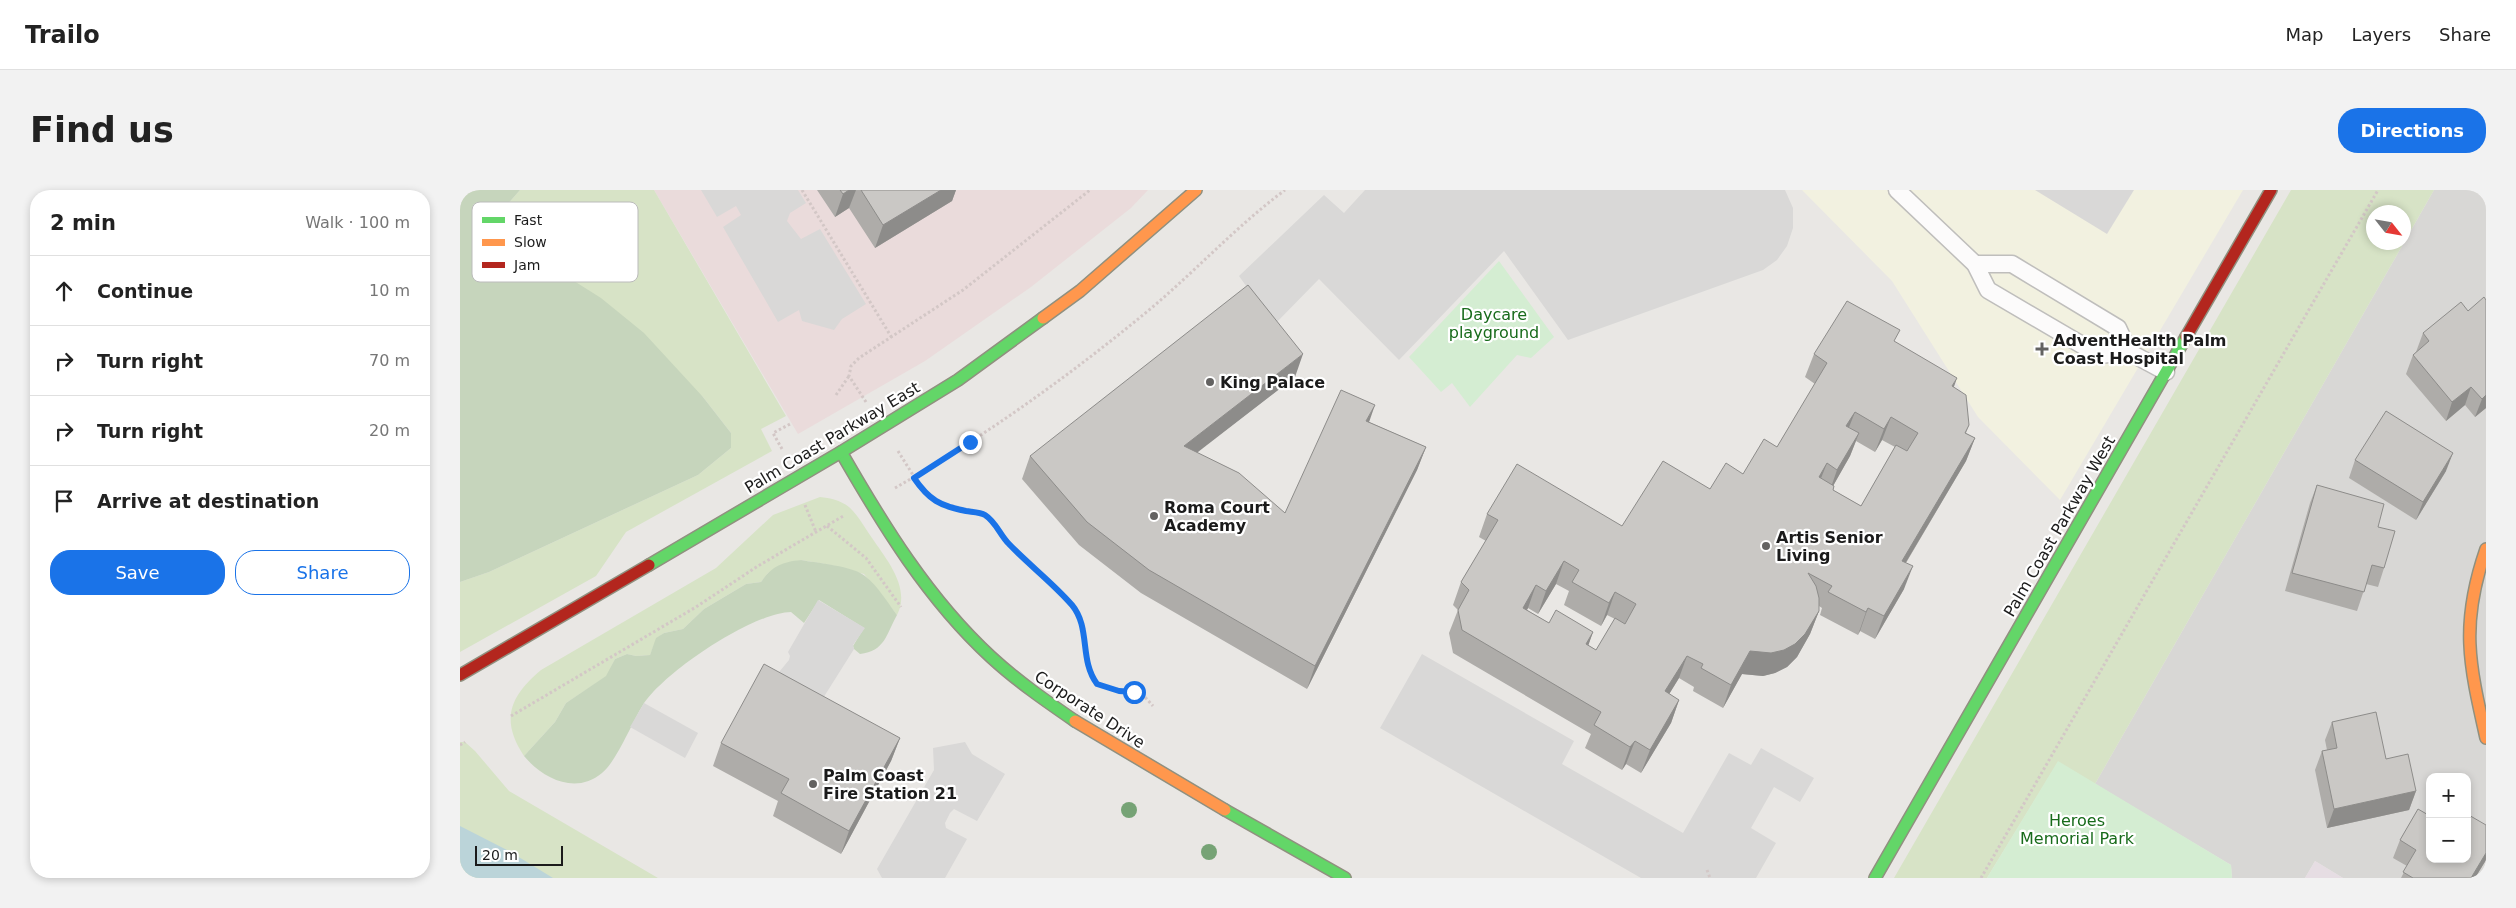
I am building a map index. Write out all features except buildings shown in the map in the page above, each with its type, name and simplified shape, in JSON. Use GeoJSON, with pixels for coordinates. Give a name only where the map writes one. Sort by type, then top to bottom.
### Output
{"type":"FeatureCollection","features":[{"type":"Feature","properties":{"kind":"main road","name":"Palm Coast Parkway East"},"geometry":{"type":"LineString","coordinates":[[460,675],[841,452],[958,380],[1029,329],[1121,258],[1196,190]]}},
{"type":"Feature","properties":{"kind":"main road","name":"Palm Coast Parkway West"},"geometry":{"type":"LineString","coordinates":[[1875,878],[2271,190]]}},
{"type":"Feature","properties":{"kind":"main road","name":"Corporate Drive"},"geometry":{"type":"LineString","coordinates":[[841,452],[879,517],[920,576],[978,643],[1027,688],[1107,742],[1345,878]]}},
{"type":"Feature","properties":{"kind":"main road"},"geometry":{"type":"LineString","coordinates":[[2486,549],[2473,585],[2467,627],[2472,676],[2486,738]]}},
{"type":"Feature","properties":{"kind":"lane"},"geometry":{"type":"LineString","coordinates":[[1897,190],[1975,264],[1988,290],[2099,355],[2129,352],[2166,372]]}},
{"type":"Feature","properties":{"kind":"lane"},"geometry":{"type":"LineString","coordinates":[[1975,264],[2012,264],[2118,328],[2129,352]]}},
{"type":"Feature","properties":{"kind":"path"},"geometry":{"type":"LineString","coordinates":[[802,190],[892,338]]}},
{"type":"Feature","properties":{"kind":"path"},"geometry":{"type":"LineString","coordinates":[[887,493],[914,478],[1013,413],[1090,357],[1143,315],[1285,190]]}},
{"type":"Feature","properties":{"kind":"path"},"geometry":{"type":"LineString","coordinates":[[1981,878],[2378,190]]}},
{"type":"Feature","properties":{"kind":"path"},"geometry":{"type":"LineString","coordinates":[[836,395],[849,376],[851,366],[859,358],[892,338],[996,266],[1088,191]]}},
{"type":"Feature","properties":{"kind":"path"},"geometry":{"type":"LineString","coordinates":[[849,376],[866,403]]}},
{"type":"Feature","properties":{"kind":"path"},"geometry":{"type":"LineString","coordinates":[[782,449],[773,433],[792,423]]}},
{"type":"Feature","properties":{"kind":"path"},"geometry":{"type":"LineString","coordinates":[[896,449],[922,491],[934,501],[983,514],[993,522],[1008,543],[1058,591],[1079,616],[1084,629],[1087,662],[1097,684],[1144,696],[1153,706]]}},
{"type":"Feature","properties":{"kind":"path"},"geometry":{"type":"LineString","coordinates":[[804,501],[816,532]]}},
{"type":"Feature","properties":{"kind":"path"},"geometry":{"type":"LineString","coordinates":[[511,716],[696,607],[758,566],[852,510]]}},
{"type":"Feature","properties":{"kind":"path"},"geometry":{"type":"LineString","coordinates":[[827,526],[866,558],[901,607]]}},
{"type":"Feature","properties":{"kind":"path"},"geometry":{"type":"LineString","coordinates":[[460,745],[465,742]]}},
{"type":"Feature","properties":{"kind":"path"},"geometry":{"type":"LineString","coordinates":[[1707,870],[1710,878]]}},
{"type":"Feature","properties":{"kind":"shaded area"},"geometry":{"type":"Polygon","coordinates":[[[460,190],[520,190],[510,202],[472,202],[472,282],[576,282],[601,298],[644,333],[703,397],[731,433],[731,448],[698,475],[489,572],[460,582],[460,190]]]}},
{"type":"Feature","properties":{"kind":"shaded area"},"geometry":{"type":"Polygon","coordinates":[[[654,190],[1148,190],[1131,208],[1031,287],[925,361],[798,434],[654,190]]]}},
{"type":"Feature","properties":{"kind":"shaded area"},"geometry":{"type":"Polygon","coordinates":[[[701,190],[798,190],[806,203],[790,213],[787,221],[801,239],[820,229],[866,304],[842,319],[834,330],[802,321],[799,310],[778,322],[723,227],[741,215],[736,206],[717,217],[701,190]]]}},
{"type":"Feature","properties":{"kind":"shaded area"},"geometry":{"type":"Polygon","coordinates":[[[1365,190],[1785,190],[1793,208],[1793,228],[1787,246],[1777,260],[1763,270],[1568,340],[1504,251],[1399,360],[1319,279],[1274,325],[1239,276],[1324,195],[1344,213],[1365,190]]]}},
{"type":"Feature","properties":{"kind":"shaded area","name":"AdventHealth Palm Coast Hospital"},"geometry":{"type":"Polygon","coordinates":[[[1802,190],[2243,190],[2060,500],[1978,417],[1892,281],[1802,190]]]}},
{"type":"Feature","properties":{"kind":"shaded area"},"geometry":{"type":"Polygon","coordinates":[[[2035,190],[2134,190],[2107,234],[2035,190]]]}},
{"type":"Feature","properties":{"kind":"shaded area"},"geometry":{"type":"Polygon","coordinates":[[[2434,190],[2486,190],[2486,878],[2343,878],[2315,861],[2305,878],[2232,878],[2231,865],[2095,784],[2400,250],[2411,250],[2411,230],[2434,190]]]}},
{"type":"Feature","properties":{"kind":"shaded area"},"geometry":{"type":"Polygon","coordinates":[[[801,560],[852,570],[865,576],[874,584],[897,615],[880,646],[860,654],[853,646],[864,628],[819,600],[804,623],[791,612],[774,615],[754,622],[733,633],[689,661],[654,692],[643,705],[613,760],[602,773],[592,780],[582,783],[560,781],[541,771],[524,756],[555,722],[566,703],[606,676],[615,659],[627,654],[636,656],[650,655],[656,638],[664,633],[683,629],[704,609],[746,584],[761,582],[769,572],[778,566],[801,560]]]}},
{"type":"Feature","properties":{"kind":"shaded area"},"geometry":{"type":"Polygon","coordinates":[[[818,600],[865,628],[853,645],[854,649],[820,703],[775,677],[789,660],[788,652],[818,600]]]}},
{"type":"Feature","properties":{"kind":"shaded area"},"geometry":{"type":"Polygon","coordinates":[[[1422,654],[1574,741],[1562,764],[1683,833],[1729,753],[1751,765],[1761,748],[1814,778],[1800,802],[1774,787],[1751,828],[1776,843],[1756,878],[1641,878],[1380,728],[1422,654]]]}},
{"type":"Feature","properties":{"kind":"shaded area"},"geometry":{"type":"Polygon","coordinates":[[[644,703],[698,733],[685,758],[630,727],[644,703]]]}},
{"type":"Feature","properties":{"kind":"shaded area"},"geometry":{"type":"Polygon","coordinates":[[[965,742],[972,754],[1005,774],[977,821],[954,809],[950,813],[945,823],[946,828],[967,839],[945,878],[882,878],[877,869],[934,770],[933,748],[965,742]]]}},
{"type":"Feature","properties":{"kind":"shaded area"},"geometry":{"type":"Polygon","coordinates":[[[2315,861],[2343,878],[2305,878],[2315,861]]]}},
{"type":"Feature","properties":{"kind":"green space"},"geometry":{"type":"Polygon","coordinates":[[[520,190],[654,190],[786,416],[761,429],[772,451],[626,532],[596,576],[460,652],[460,582],[489,572],[698,475],[731,448],[731,433],[703,397],[551,282],[638,282],[638,202],[510,202],[520,190]]]}},
{"type":"Feature","properties":{"kind":"green space"},"geometry":{"type":"Polygon","coordinates":[[[2291,190],[2434,190],[2411,230],[2411,205],[2366,205],[2366,250],[2400,250],[2095,784],[2058,762],[1987,878],[1894,878],[2291,190]]]}},
{"type":"Feature","properties":{"kind":"green space","name":"Daycare playground"},"geometry":{"type":"Polygon","coordinates":[[[1499,261],[1554,337],[1531,358],[1517,355],[1470,407],[1452,383],[1441,392],[1409,357],[1499,261]]]}},
{"type":"Feature","properties":{"kind":"green space"},"geometry":{"type":"Polygon","coordinates":[[[820,497],[835,500],[849,507],[890,565],[899,585],[901,595],[901,605],[897,615],[864,574],[831,565],[801,560],[768,573],[761,582],[746,584],[704,609],[683,629],[664,633],[657,638],[650,655],[636,656],[627,654],[615,659],[607,676],[566,703],[555,722],[524,756],[512,731],[512,709],[522,689],[541,670],[716,568],[773,515],[820,497]]]}},
{"type":"Feature","properties":{"kind":"green space"},"geometry":{"type":"Polygon","coordinates":[[[460,742],[465,742],[475,751],[509,791],[658,878],[460,878],[460,742]]]}},
{"type":"Feature","properties":{"kind":"green space","name":"Heroes Memorial Park"},"geometry":{"type":"Polygon","coordinates":[[[2058,761],[2231,865],[2232,878],[1987,878],[2058,761]]]}},
{"type":"Feature","properties":{"kind":"water"},"geometry":{"type":"Polygon","coordinates":[[[460,826],[507,850],[553,878],[460,878],[460,826]]]}},
{"type":"Feature","properties":{"kind":"traffic: fast"},"geometry":{"type":"LineString","coordinates":[[649,565],[841,452],[958,380],[1043,318]]}},
{"type":"Feature","properties":{"kind":"traffic: fast"},"geometry":{"type":"LineString","coordinates":[[1875,878],[2186,337]]}},
{"type":"Feature","properties":{"kind":"traffic: fast"},"geometry":{"type":"LineString","coordinates":[[841,452],[890,534],[947,611],[968,635],[1001,666],[1032,691],[1075,721]]}},
{"type":"Feature","properties":{"kind":"traffic: fast"},"geometry":{"type":"LineString","coordinates":[[1225,810],[1345,878]]}},
{"type":"Feature","properties":{"kind":"traffic: slow"},"geometry":{"type":"LineString","coordinates":[[1043,318],[1080,291],[1196,190]]}},
{"type":"Feature","properties":{"kind":"traffic: slow"},"geometry":{"type":"LineString","coordinates":[[2486,549],[2478,576],[2470,622],[2470,644],[2475,687],[2486,738]]}},
{"type":"Feature","properties":{"kind":"traffic: slow"},"geometry":{"type":"LineString","coordinates":[[1075,721],[1225,810]]}},
{"type":"Feature","properties":{"kind":"traffic: jam"},"geometry":{"type":"LineString","coordinates":[[2186,337],[2271,190]]}},
{"type":"Feature","properties":{"kind":"traffic: jam"},"geometry":{"type":"LineString","coordinates":[[460,675],[649,565]]}},
{"type":"Feature","properties":{"kind":"place","name":"AdventHealth Palm Coast Hospital"},"geometry":{"type":"Point","coordinates":[2042,349]}},
{"type":"Feature","properties":{"kind":"place","name":"King Palace"},"geometry":{"type":"Point","coordinates":[1210,382]}},
{"type":"Feature","properties":{"kind":"place","name":"Roma Court Academy"},"geometry":{"type":"Point","coordinates":[1154,516]}},
{"type":"Feature","properties":{"kind":"place","name":"Artis Senior Living"},"geometry":{"type":"Point","coordinates":[1766,546]}},
{"type":"Feature","properties":{"kind":"place","name":"Palm Coast Fire Station 21"},"geometry":{"type":"Point","coordinates":[813,784]}},
{"type":"Feature","properties":{"kind":"route"},"geometry":{"type":"LineString","coordinates":[[970,442],[914,478],[922,491],[934,501],[962,510],[983,514],[993,522],[1008,543],[1073,606],[1084,629],[1087,662],[1092,678],[1097,684],[1107,688],[1134,692]]}}]}
